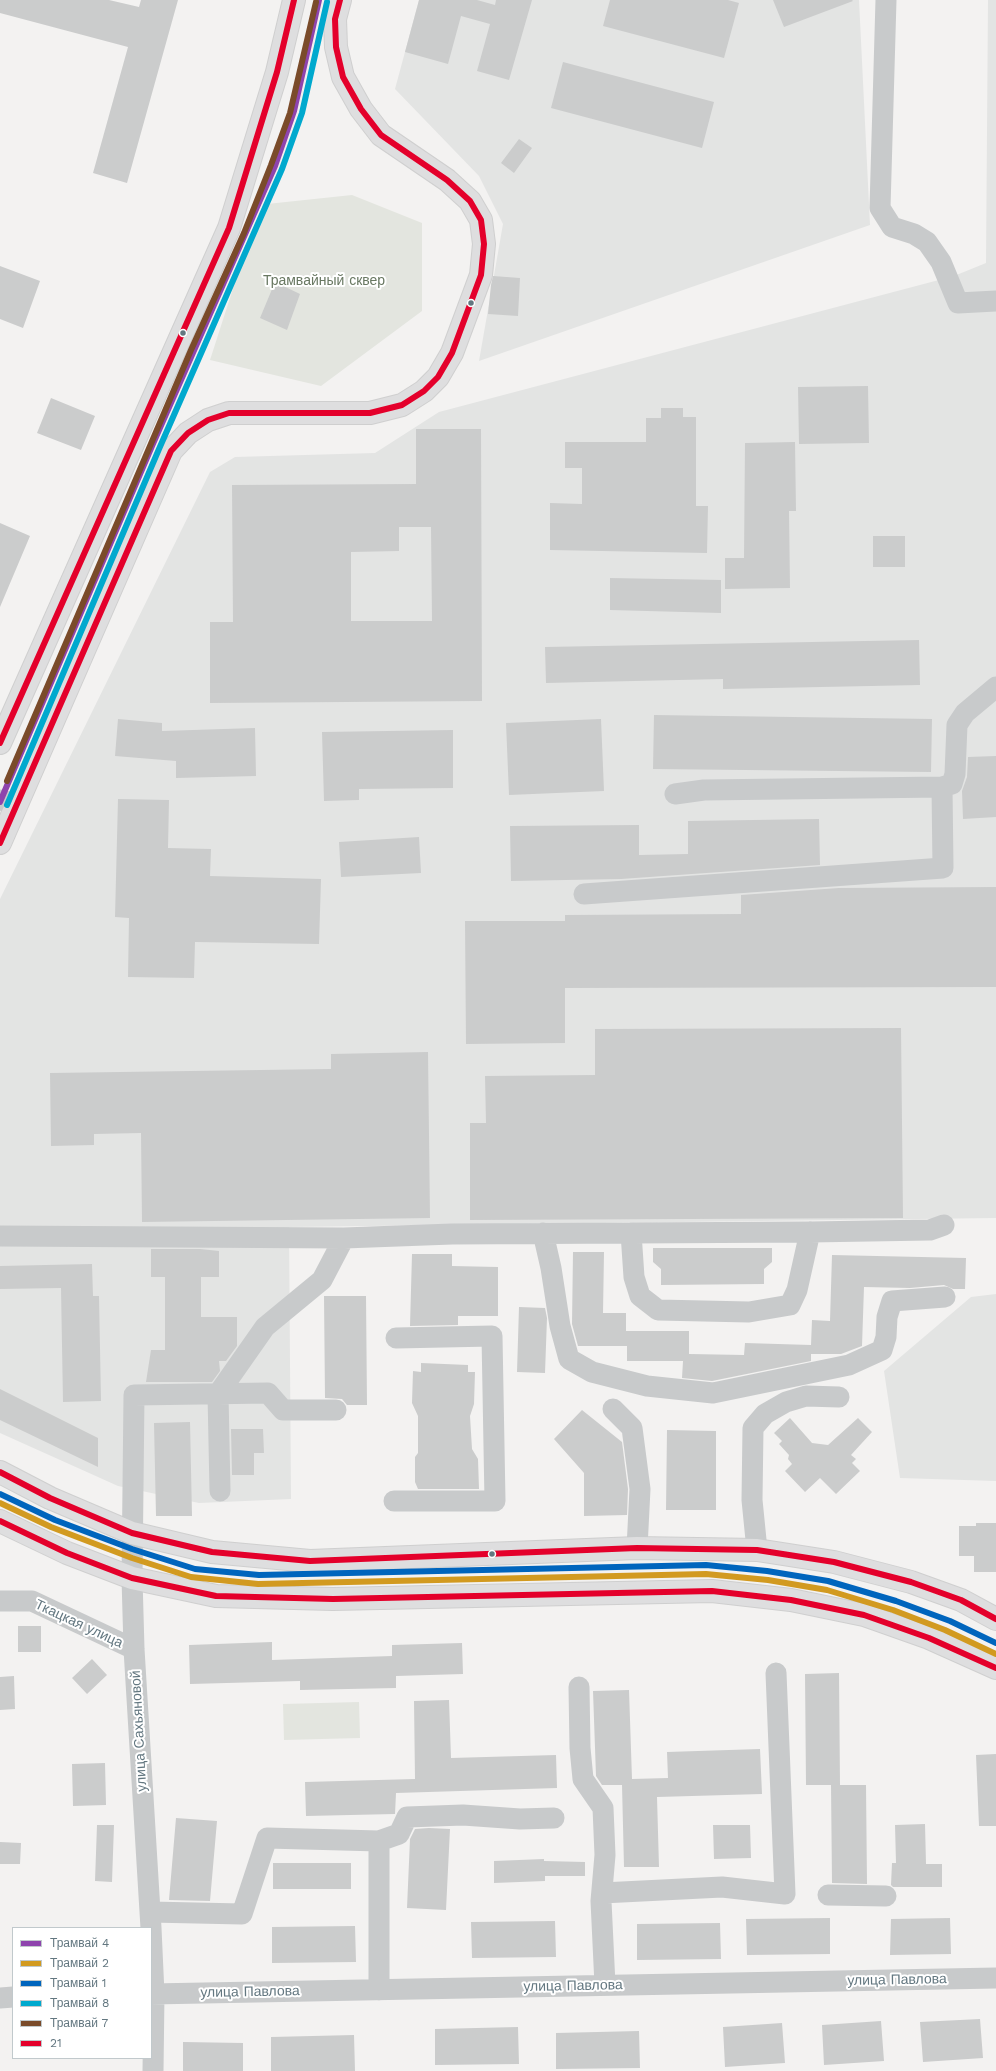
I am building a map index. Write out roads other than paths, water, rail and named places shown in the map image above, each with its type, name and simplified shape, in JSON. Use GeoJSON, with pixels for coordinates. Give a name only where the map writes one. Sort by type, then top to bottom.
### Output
{"type":"FeatureCollection","features":[{"type":"Feature","properties":{"kind":"main road"},"geometry":{"type":"LineString","coordinates":[[0,743],[229,228],[277,72],[294,0]]}},
{"type":"Feature","properties":{"kind":"main road"},"geometry":{"type":"LineString","coordinates":[[0,843],[9,802],[171,451],[188,433],[208,420],[229,413],[370,413],[402,405],[424,391],[438,377],[452,353],[481,276],[484,244],[481,220],[470,201],[447,180],[381,135],[361,109],[343,77],[336,47],[335,20],[340,0]]}},
{"type":"Feature","properties":{"kind":"main road"},"geometry":{"type":"LineString","coordinates":[[0,1472],[50,1498],[132,1533],[212,1552],[310,1561],[637,1548],[757,1550],[834,1562],[911,1582],[961,1600],[996,1619]]}},
{"type":"Feature","properties":{"kind":"main road"},"geometry":{"type":"LineString","coordinates":[[0,1521],[67,1553],[132,1578],[216,1596],[333,1599],[712,1591],[791,1600],[864,1615],[929,1638],[996,1668]]}},
{"type":"Feature","properties":{"kind":"street"},"geometry":{"type":"LineString","coordinates":[[886,0],[880,208],[892,228],[914,234],[927,242],[941,262],[958,303],[996,301]]}},
{"type":"Feature","properties":{"kind":"street"},"geometry":{"type":"LineString","coordinates":[[675,794],[704,790],[942,787],[952,784],[955,774],[957,725],[965,713],[996,687]]}},
{"type":"Feature","properties":{"kind":"street"},"geometry":{"type":"LineString","coordinates":[[584,894],[943,868],[942,787]]}},
{"type":"Feature","properties":{"kind":"street"},"geometry":{"type":"LineString","coordinates":[[0,1236],[344,1238],[452,1234],[930,1230],[944,1225]]}},
{"type":"Feature","properties":{"kind":"street"},"geometry":{"type":"LineString","coordinates":[[631,1233],[634,1277],[640,1296],[658,1310],[749,1312],[790,1305],[797,1290],[810,1232]]}},
{"type":"Feature","properties":{"kind":"street"},"geometry":{"type":"LineString","coordinates":[[543,1234],[552,1268],[560,1326],[569,1359],[592,1372],[648,1386],[713,1393],[849,1365],[882,1350],[886,1337],[887,1317],[892,1300],[945,1297]]}},
{"type":"Feature","properties":{"kind":"street"},"geometry":{"type":"LineString","coordinates":[[220,1491],[218,1394],[265,1327],[322,1280],[344,1238]]}},
{"type":"Feature","properties":{"kind":"street"},"geometry":{"type":"LineString","coordinates":[[394,1501],[495,1501],[492,1336],[396,1338]]}},
{"type":"Feature","properties":{"kind":"street"},"geometry":{"type":"LineString","coordinates":[[218,1394],[268,1394],[283,1410],[336,1410]]}},
{"type":"Feature","properties":{"kind":"street","name":"улица Сахьяновой"},"geometry":{"type":"LineString","coordinates":[[151,1923],[134,1649],[132,1533],[134,1395],[218,1394]]}},
{"type":"Feature","properties":{"kind":"street"},"geometry":{"type":"LineString","coordinates":[[757,1550],[752,1500],[753,1428],[765,1414],[786,1402],[806,1396],[839,1397]]}},
{"type":"Feature","properties":{"kind":"street"},"geometry":{"type":"LineString","coordinates":[[613,1409],[632,1428],[640,1489],[637,1548]]}},
{"type":"Feature","properties":{"kind":"street","name":"Ткацкая улица"},"geometry":{"type":"LineString","coordinates":[[0,1601],[32,1601],[134,1649]]}},
{"type":"Feature","properties":{"kind":"street"},"geometry":{"type":"LineString","coordinates":[[602,1893],[722,1887],[785,1894],[776,1673]]}},
{"type":"Feature","properties":{"kind":"street"},"geometry":{"type":"LineString","coordinates":[[579,1687],[580,1748],[583,1779],[603,1808],[605,1855],[602,1893],[605,1985]]}},
{"type":"Feature","properties":{"kind":"street"},"geometry":{"type":"LineString","coordinates":[[151,1923],[242,1914],[267,1838],[379,1841],[399,1834],[407,1817],[463,1815],[520,1819],[554,1818]]}},
{"type":"Feature","properties":{"kind":"street"},"geometry":{"type":"LineString","coordinates":[[379,1841],[379,1990]]}},
{"type":"Feature","properties":{"kind":"street"},"geometry":{"type":"LineString","coordinates":[[828,1895],[886,1896]]}},
{"type":"Feature","properties":{"kind":"street","name":"улица Сахьяновой"},"geometry":{"type":"LineString","coordinates":[[152,1958],[153,2071]]}},
{"type":"Feature","properties":{"kind":"street","name":"улица Павлова"},"geometry":{"type":"LineString","coordinates":[[153,1994],[996,1978]]}},
{"type":"Feature","properties":{"kind":"street"},"geometry":{"type":"LineString","coordinates":[[0,1998],[12,1997]]}},
{"type":"Feature","properties":{"kind":"tram line","name":"4"},"geometry":{"type":"LineString","coordinates":[[0,802],[152,446],[275,166],[294,111],[319,0]]}},
{"type":"Feature","properties":{"kind":"tram line","name":"7"},"geometry":{"type":"LineString","coordinates":[[7,781],[191,350],[244,233],[271,165],[290,113],[316,2]]}},
{"type":"Feature","properties":{"kind":"tram line","name":"8"},"geometry":{"type":"LineString","coordinates":[[7,805],[159,449],[282,169],[302,113],[327,2]]}},
{"type":"Feature","properties":{"kind":"tram line","name":"1"},"geometry":{"type":"LineString","coordinates":[[0,1494],[55,1520],[132,1549],[195,1569],[259,1575],[706,1565],[767,1571],[828,1581],[896,1601],[950,1621],[996,1643]]}},
{"type":"Feature","properties":{"kind":"tram line","name":"2"},"geometry":{"type":"LineString","coordinates":[[0,1503],[51,1527],[132,1558],[191,1577],[258,1584],[706,1574],[768,1580],[827,1590],[893,1610],[945,1630],[996,1654]]}},
{"type":"Feature","properties":{"kind":"park label","name":"Трамвайный сквер"},"geometry":{"type":"Point","coordinates":[324,281]}}]}
